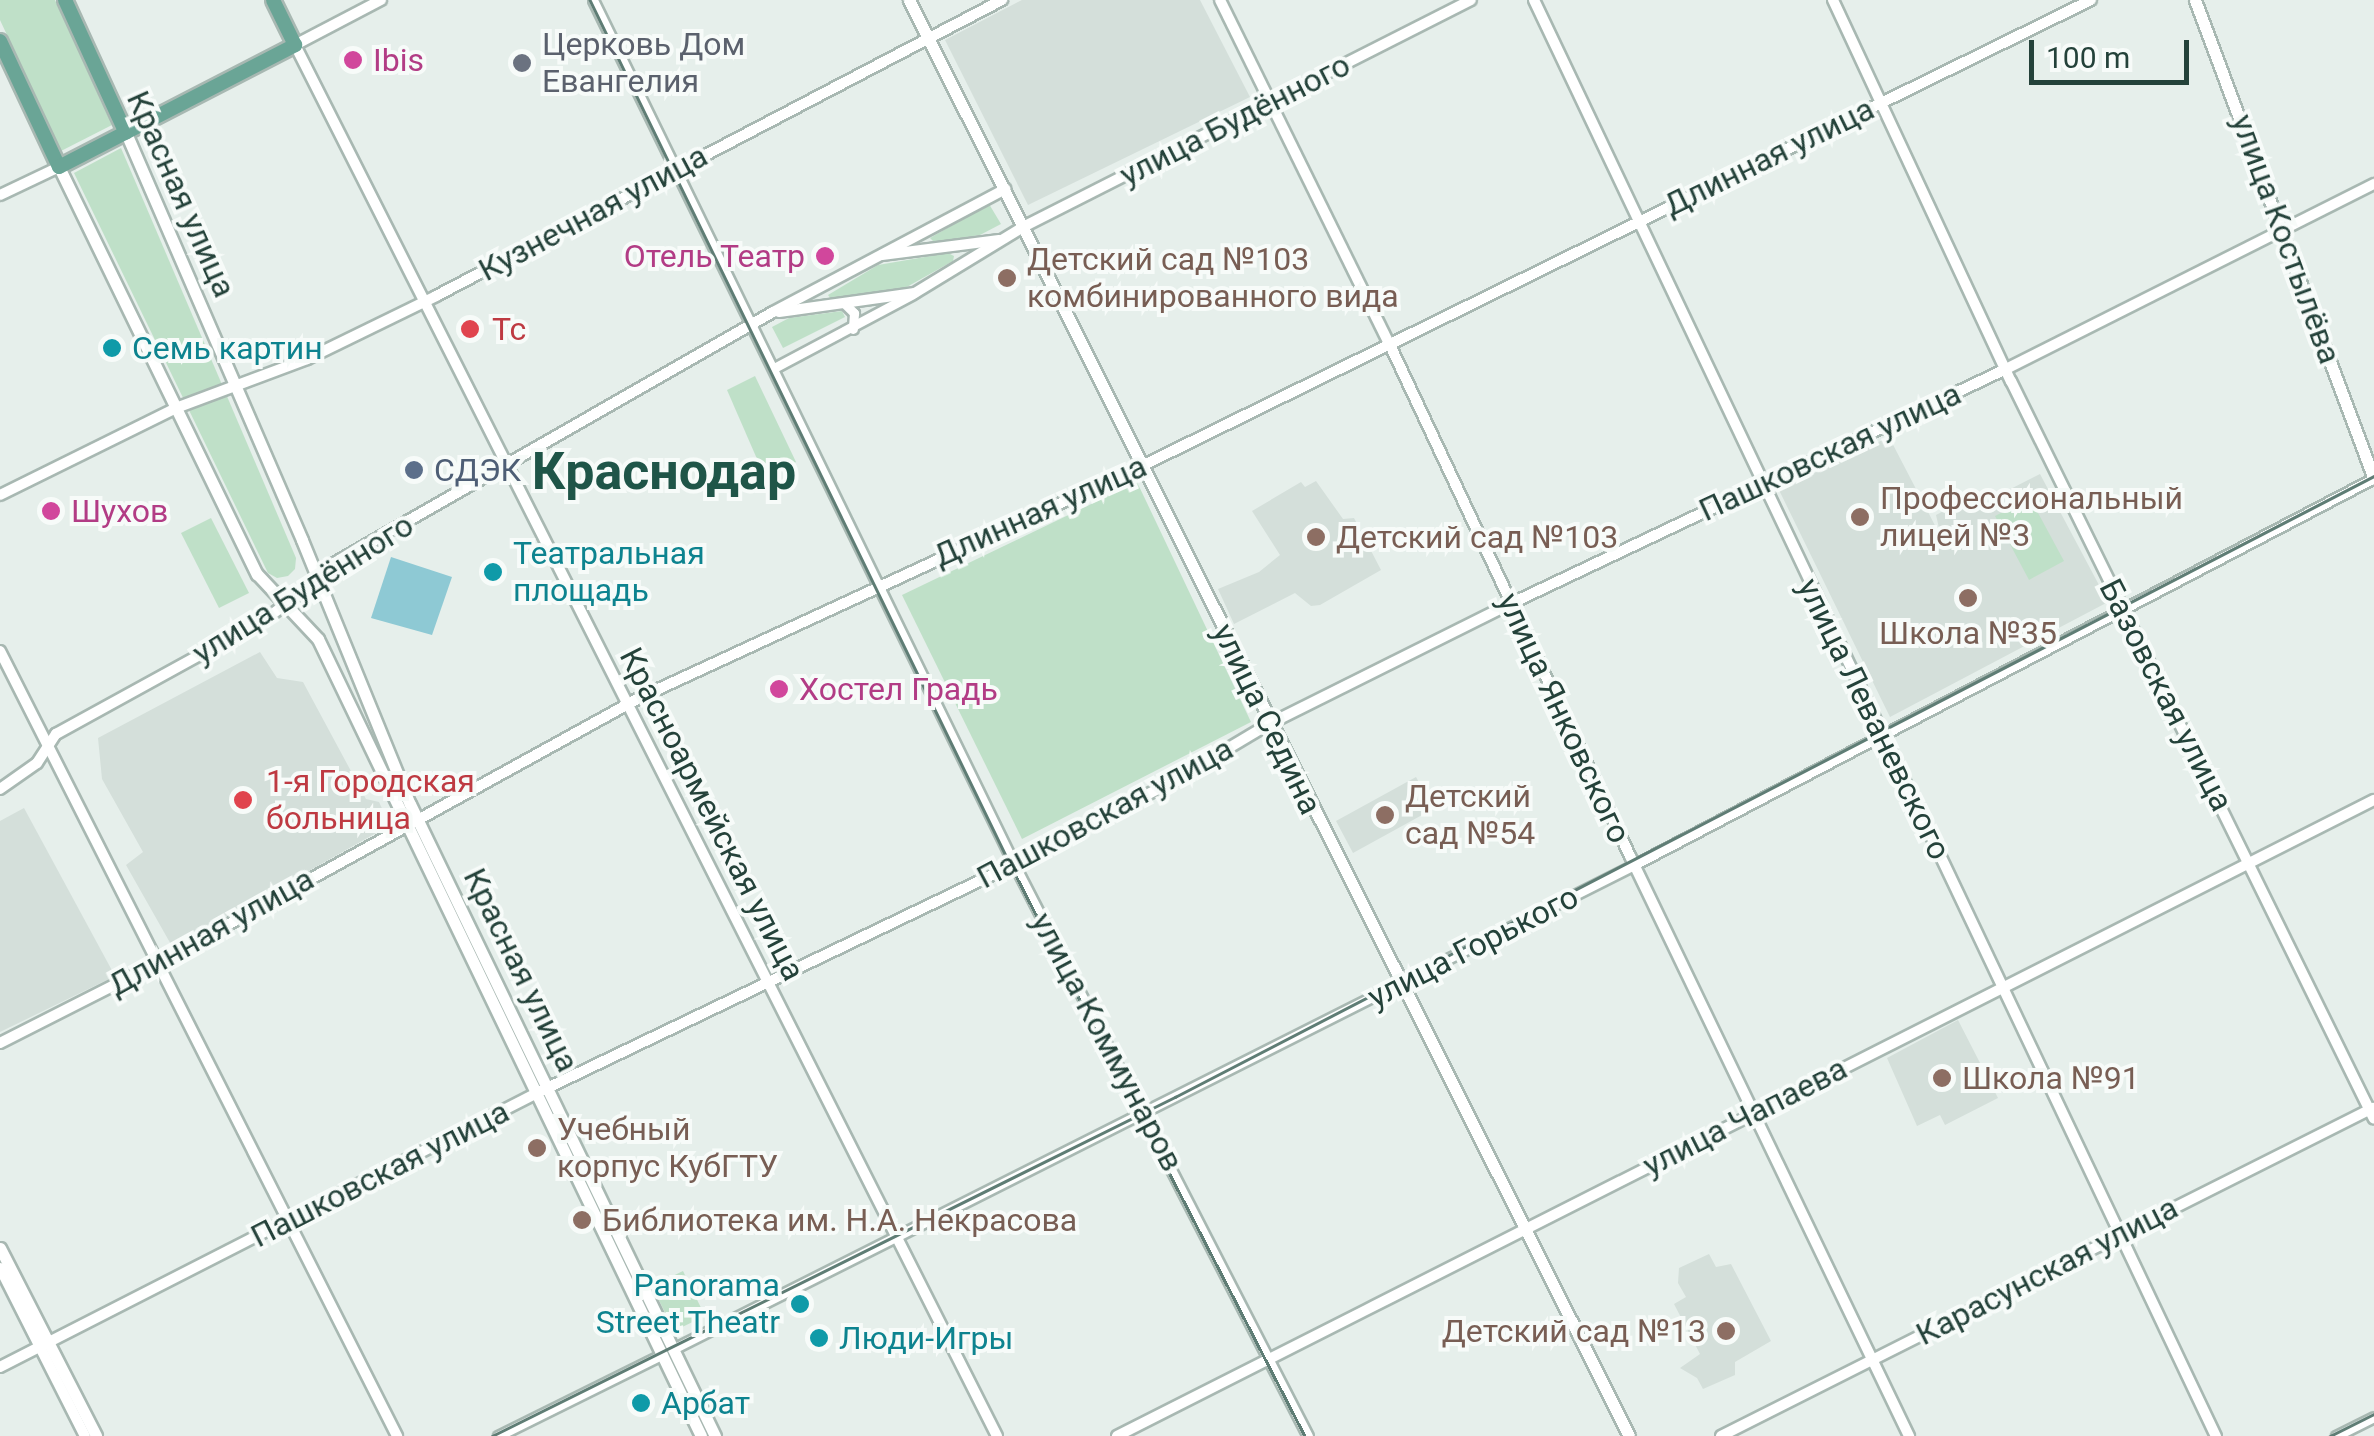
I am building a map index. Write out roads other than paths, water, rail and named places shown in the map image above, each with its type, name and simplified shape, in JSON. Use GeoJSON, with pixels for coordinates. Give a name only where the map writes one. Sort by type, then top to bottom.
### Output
{"type":"FeatureCollection","features":[{"type":"Feature","properties":{"kind":"main road","name":"Красная улица"},"geometry":{"type":"LineString","coordinates":[[65,0],[318,581],[413,819]]}},
{"type":"Feature","properties":{"kind":"main road","name":"Красноармейская улица"},"geometry":{"type":"LineString","coordinates":[[272,0],[295,45]]}},
{"type":"Feature","properties":{"kind":"main road","name":"улица Седина"},"geometry":{"type":"LineString","coordinates":[[909,0],[1629,1436]]}},
{"type":"Feature","properties":{"kind":"main road","name":"улица Костылёва"},"geometry":{"type":"LineString","coordinates":[[2195,0],[2374,478]]}},
{"type":"Feature","properties":{"kind":"main road","name":"Красная улица"},"geometry":{"type":"LineString","coordinates":[[0,41],[257,574],[318,639],[413,819],[668,1352],[715,1436]]}},
{"type":"Feature","properties":{"kind":"main road"},"geometry":{"type":"LineString","coordinates":[[59,166],[295,45]]}},
{"type":"Feature","properties":{"kind":"main road"},"geometry":{"type":"LineString","coordinates":[[0,1248],[44,1346],[96,1436]]}},
{"type":"Feature","properties":{"kind":"main road","name":"Красная улица"},"geometry":{"type":"LineString","coordinates":[[668,1352],[701,1436]]}},
{"type":"Feature","properties":{"kind":"street"},"geometry":{"type":"LineString","coordinates":[[295,45],[382,0]]}},
{"type":"Feature","properties":{"kind":"street","name":"улица Коммунаров"},"geometry":{"type":"LineString","coordinates":[[594,0],[1014,864],[1308,1436]]}},
{"type":"Feature","properties":{"kind":"street","name":"Кузнечная улица"},"geometry":{"type":"LineString","coordinates":[[0,494],[176,408],[235,388],[422,302],[1002,0]]}},
{"type":"Feature","properties":{"kind":"street","name":"улица Янковского"},"geometry":{"type":"LineString","coordinates":[[1220,0],[1390,345],[1634,866],[1909,1436]]}},
{"type":"Feature","properties":{"kind":"street","name":"улица Будённого"},"geometry":{"type":"LineString","coordinates":[[774,368],[984,255],[1023,227],[1471,0]]}},
{"type":"Feature","properties":{"kind":"street","name":"улица Леваневского"},"geometry":{"type":"LineString","coordinates":[[1534,0],[2216,1436]]}},
{"type":"Feature","properties":{"kind":"street","name":"Базовская улица"},"geometry":{"type":"LineString","coordinates":[[1833,0],[2006,369],[2372,1112]]}},
{"type":"Feature","properties":{"kind":"street","name":"Длинная улица"},"geometry":{"type":"LineString","coordinates":[[0,1043],[160,962],[413,819],[627,705],[879,584],[1142,466],[2092,0]]}},
{"type":"Feature","properties":{"kind":"street","name":"Красноармейская улица"},"geometry":{"type":"LineString","coordinates":[[295,45],[997,1436]]}},
{"type":"Feature","properties":{"kind":"street"},"geometry":{"type":"LineString","coordinates":[[0,195],[59,166]]}},
{"type":"Feature","properties":{"kind":"street","name":"Пашковская улица"},"geometry":{"type":"LineString","coordinates":[[0,1367],[543,1090],[1014,864],[1176,779],[1269,724],[1510,604],[2006,369],[2374,184]]}},
{"type":"Feature","properties":{"kind":"street","name":"улица Будённого"},"geometry":{"type":"LineString","coordinates":[[0,789],[37,762],[47,743],[131,691],[285,606],[318,581],[329,566],[506,469],[518,456],[773,312],[1004,189]]}},
{"type":"Feature","properties":{"kind":"street","name":"улица Будённого"},"geometry":{"type":"LineString","coordinates":[[874,256],[1000,240]]}},
{"type":"Feature","properties":{"kind":"street","name":"улица Будённого"},"geometry":{"type":"LineString","coordinates":[[773,312],[916,293]]}},
{"type":"Feature","properties":{"kind":"street"},"geometry":{"type":"LineString","coordinates":[[845,304],[854,313],[852,328]]}},
{"type":"Feature","properties":{"kind":"street","name":"улица Горького"},"geometry":{"type":"LineString","coordinates":[[498,1436],[1146,1115],[1634,866],[2374,478]]}},
{"type":"Feature","properties":{"kind":"street"},"geometry":{"type":"LineString","coordinates":[[0,651],[397,1436]]}},
{"type":"Feature","properties":{"kind":"street"},"geometry":{"type":"LineString","coordinates":[[345,696],[363,687]]}},
{"type":"Feature","properties":{"kind":"street","name":"улица Чапаева"},"geometry":{"type":"LineString","coordinates":[[1117,1436],[2374,800]]}},
{"type":"Feature","properties":{"kind":"street","name":"Карасунская улица"},"geometry":{"type":"LineString","coordinates":[[1722,1436],[2119,1234],[2372,1112]]}},
{"type":"Feature","properties":{"kind":"street"},"geometry":{"type":"LineString","coordinates":[[0,1268],[44,1346],[85,1436]]}},
{"type":"Feature","properties":{"kind":"street"},"geometry":{"type":"LineString","coordinates":[[2336,1436],[2374,1417]]}},
{"type":"Feature","properties":{"kind":"water"},"geometry":{"type":"Polygon","coordinates":[[[391,557],[452,577],[432,635],[371,618],[391,557]]]}},
{"type":"Feature","properties":{"kind":"tram line"},"geometry":{"type":"LineString","coordinates":[[590,0],[1011,866],[1305,1436]]}},
{"type":"Feature","properties":{"kind":"tram line"},"geometry":{"type":"LineString","coordinates":[[492,1436],[1175,1097],[2374,476]]}},
{"type":"Feature","properties":{"kind":"tram line"},"geometry":{"type":"LineString","coordinates":[[2330,1436],[2374,1414]]}},
{"type":"Feature","properties":{"kind":"place","name":"Ibis"},"geometry":{"type":"Point","coordinates":[353,60]}},
{"type":"Feature","properties":{"kind":"place","name":"Церковь Дом Евангелия"},"geometry":{"type":"Point","coordinates":[522,63]}},
{"type":"Feature","properties":{"kind":"place","name":"Отель Театр"},"geometry":{"type":"Point","coordinates":[825,256]}},
{"type":"Feature","properties":{"kind":"place","name":"Детский сад №103 комбинированного вида"},"geometry":{"type":"Point","coordinates":[1007,278]}},
{"type":"Feature","properties":{"kind":"place","name":"Тс"},"geometry":{"type":"Point","coordinates":[470,329]}},
{"type":"Feature","properties":{"kind":"place","name":"Семь картин"},"geometry":{"type":"Point","coordinates":[112,348]}},
{"type":"Feature","properties":{"kind":"place","name":"СДЭК"},"geometry":{"type":"Point","coordinates":[414,470]}},
{"type":"Feature","properties":{"kind":"place","name":"Шухов"},"geometry":{"type":"Point","coordinates":[51,511]}},
{"type":"Feature","properties":{"kind":"place","name":"Профессиональный лицей №3"},"geometry":{"type":"Point","coordinates":[1860,517]}},
{"type":"Feature","properties":{"kind":"place","name":"Детский сад №103"},"geometry":{"type":"Point","coordinates":[1316,537]}},
{"type":"Feature","properties":{"kind":"place","name":"Театральная площадь"},"geometry":{"type":"Point","coordinates":[493,572]}},
{"type":"Feature","properties":{"kind":"place","name":"Школа №35"},"geometry":{"type":"Point","coordinates":[1968,598]}},
{"type":"Feature","properties":{"kind":"place","name":"Хостел Градь"},"geometry":{"type":"Point","coordinates":[779,689]}},
{"type":"Feature","properties":{"kind":"place","name":"1-я Городская больница"},"geometry":{"type":"Point","coordinates":[243,800]}},
{"type":"Feature","properties":{"kind":"place","name":"Детский сад №54"},"geometry":{"type":"Point","coordinates":[1385,815]}},
{"type":"Feature","properties":{"kind":"place","name":"Школа №91"},"geometry":{"type":"Point","coordinates":[1942,1078]}},
{"type":"Feature","properties":{"kind":"place","name":"Учебный корпус КубГТУ"},"geometry":{"type":"Point","coordinates":[537,1148]}},
{"type":"Feature","properties":{"kind":"place","name":"Библиотека им. Н.А. Некрасова"},"geometry":{"type":"Point","coordinates":[582,1220]}},
{"type":"Feature","properties":{"kind":"place","name":"Panorama Street Theatr"},"geometry":{"type":"Point","coordinates":[800,1304]}},
{"type":"Feature","properties":{"kind":"place","name":"Детский сад №13"},"geometry":{"type":"Point","coordinates":[1726,1331]}},
{"type":"Feature","properties":{"kind":"place","name":"Люди-Игры"},"geometry":{"type":"Point","coordinates":[819,1338]}},
{"type":"Feature","properties":{"kind":"place","name":"Арбат"},"geometry":{"type":"Point","coordinates":[641,1403]}},
{"type":"Feature","properties":{"kind":"district","name":"Краснодар"},"geometry":{"type":"Point","coordinates":[664,472]}}]}
